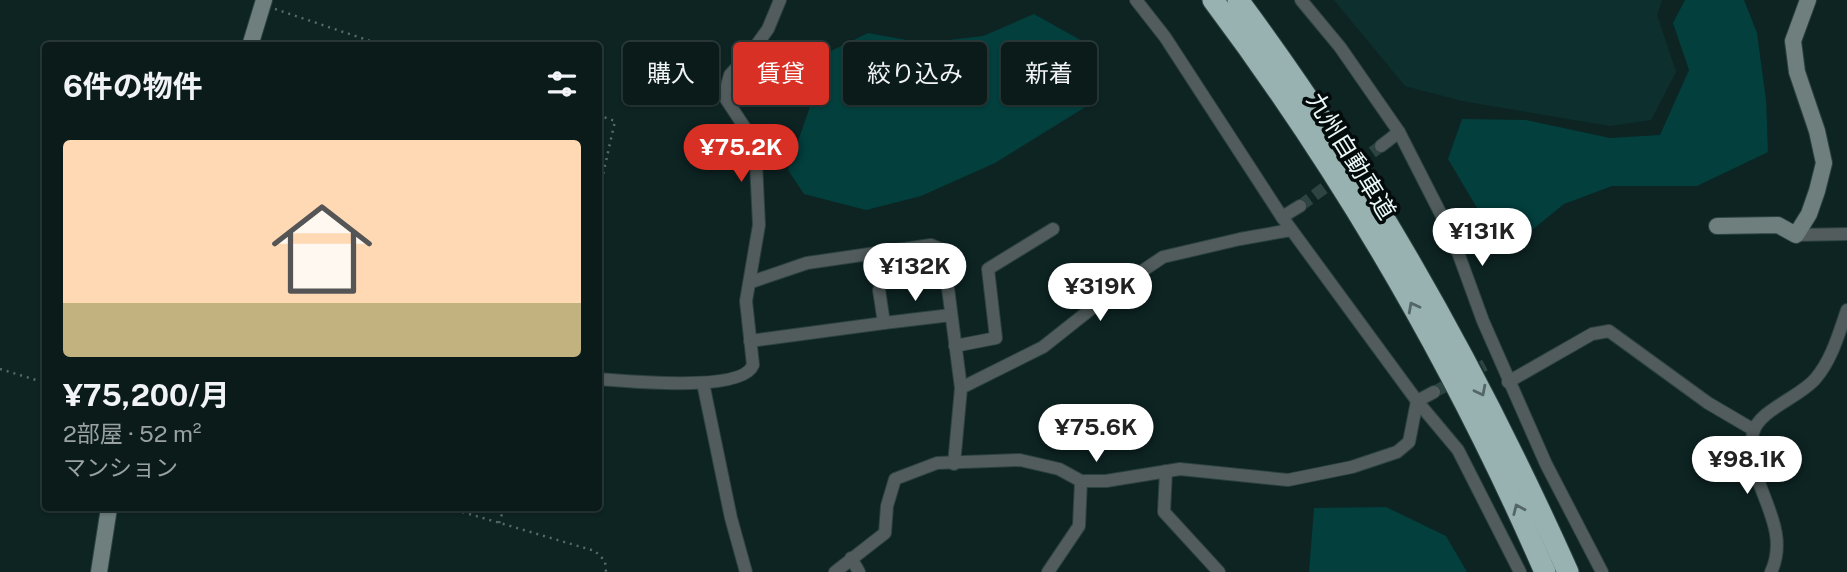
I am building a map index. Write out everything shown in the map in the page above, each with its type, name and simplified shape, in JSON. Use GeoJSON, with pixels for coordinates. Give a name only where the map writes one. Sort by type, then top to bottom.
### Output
{"type":"FeatureCollection","features":[{"type":"Feature","properties":{"kind":"highway","name":"九州自動車道"},"geometry":{"type":"LineString","coordinates":[[1213,0],[1292,111],[1403,289],[1509,490],[1545,572]]}},
{"type":"Feature","properties":{"kind":"highway","name":"九州自動車道"},"geometry":{"type":"LineString","coordinates":[[1238,0],[1354,169],[1420,279],[1516,459],[1568,572]]}},
{"type":"Feature","properties":{"kind":"street"},"geometry":{"type":"LineString","coordinates":[[602,379],[704,383],[744,376],[750,372],[753,365],[746,301],[759,225],[756,163],[747,131],[724,96],[730,75],[768,29],[780,0]]}},
{"type":"Feature","properties":{"kind":"street"},"geometry":{"type":"LineString","coordinates":[[1136,0],[1165,37],[1282,217],[1417,401],[1458,450],[1520,572]]}},
{"type":"Feature","properties":{"kind":"street"},"geometry":{"type":"LineString","coordinates":[[1301,0],[1340,47],[1399,132],[1452,236],[1508,382],[1546,464],[1602,572]]}},
{"type":"Feature","properties":{"kind":"street"},"geometry":{"type":"LineString","coordinates":[[1796,235],[1809,214],[1818,191],[1824,163],[1817,131],[1797,72],[1793,41],[1808,0]]}},
{"type":"Feature","properties":{"kind":"street"},"geometry":{"type":"LineString","coordinates":[[251,42],[263,3]]}},
{"type":"Feature","properties":{"kind":"street"},"geometry":{"type":"LineString","coordinates":[[1381,146],[1399,132]]}},
{"type":"Feature","properties":{"kind":"street"},"geometry":{"type":"LineString","coordinates":[[1282,217],[1300,206]]}},
{"type":"Feature","properties":{"kind":"street"},"geometry":{"type":"LineString","coordinates":[[1717,226],[1778,225],[1796,235],[1847,234]]}},
{"type":"Feature","properties":{"kind":"street"},"geometry":{"type":"LineString","coordinates":[[956,345],[996,338],[988,270],[1053,229]]}},
{"type":"Feature","properties":{"kind":"street"},"geometry":{"type":"LineString","coordinates":[[961,388],[1042,347],[1120,286],[1163,257],[1292,230]]}},
{"type":"Feature","properties":{"kind":"street"},"geometry":{"type":"LineString","coordinates":[[751,282],[807,263],[931,246],[943,250],[961,388],[954,464]]}},
{"type":"Feature","properties":{"kind":"street"},"geometry":{"type":"LineString","coordinates":[[879,290],[884,323]]}},
{"type":"Feature","properties":{"kind":"street"},"geometry":{"type":"LineString","coordinates":[[1771,572],[1774,566],[1776,532],[1770,509],[1751,463],[1754,430],[1759,421],[1804,391],[1817,377],[1830,358],[1847,310]]}},
{"type":"Feature","properties":{"kind":"street"},"geometry":{"type":"LineString","coordinates":[[750,341],[951,316]]}},
{"type":"Feature","properties":{"kind":"street"},"geometry":{"type":"LineString","coordinates":[[1508,382],[1592,334],[1609,331],[1708,403],[1754,430]]}},
{"type":"Feature","properties":{"kind":"street"},"geometry":{"type":"LineString","coordinates":[[1485,365],[1499,358]]}},
{"type":"Feature","properties":{"kind":"street"},"geometry":{"type":"LineString","coordinates":[[704,383],[731,518],[746,572]]}},
{"type":"Feature","properties":{"kind":"street"},"geometry":{"type":"LineString","coordinates":[[1417,401],[1434,392]]}},
{"type":"Feature","properties":{"kind":"street"},"geometry":{"type":"LineString","coordinates":[[835,572],[886,533],[887,506],[895,479],[937,463],[1020,460],[1059,469],[1081,481],[1106,481],[1180,469],[1288,480],[1352,467],[1397,452],[1409,442],[1417,401]]}},
{"type":"Feature","properties":{"kind":"street"},"geometry":{"type":"LineString","coordinates":[[1166,471],[1164,512],[1219,572]]}},
{"type":"Feature","properties":{"kind":"street"},"geometry":{"type":"LineString","coordinates":[[1048,572],[1079,526],[1081,481]]}},
{"type":"Feature","properties":{"kind":"street"},"geometry":{"type":"LineString","coordinates":[[99,572],[109,511]]}},
{"type":"Feature","properties":{"kind":"street"},"geometry":{"type":"LineString","coordinates":[[851,558],[859,572]]}},
{"type":"Feature","properties":{"kind":"path"},"geometry":{"type":"LineString","coordinates":[[263,3],[374,42]]}},
{"type":"Feature","properties":{"kind":"path"},"geometry":{"type":"LineString","coordinates":[[602,116],[615,121],[602,179]]}},
{"type":"Feature","properties":{"kind":"path"},"geometry":{"type":"LineString","coordinates":[[0,369],[42,382]]}},
{"type":"Feature","properties":{"kind":"path"},"geometry":{"type":"LineString","coordinates":[[459,511],[595,551],[605,561],[606,572]]}},
{"type":"Feature","properties":{"kind":"path"},"geometry":{"type":"LineString","coordinates":[[499,523],[504,511]]}},
{"type":"Feature","properties":{"kind":"shaded area"},"geometry":{"type":"Polygon","coordinates":[[[1334,0],[1662,0],[1657,15],[1676,72],[1651,120],[1610,126],[1462,101],[1405,86],[1334,0]]]}},
{"type":"Feature","properties":{"kind":"shaded area"},"geometry":{"type":"Polygon","coordinates":[[[1685,0],[1744,0],[1757,33],[1766,100],[1768,152],[1697,186],[1612,186],[1564,204],[1521,239],[1495,246],[1480,213],[1448,159],[1462,119],[1526,120],[1610,138],[1660,135],[1689,70],[1673,23],[1685,0]]]}},
{"type":"Feature","properties":{"kind":"shaded area"},"geometry":{"type":"Polygon","coordinates":[[[1034,14],[1084,42],[1001,42],[1001,105],[1087,106],[995,163],[921,196],[866,210],[804,194],[788,170],[811,105],[829,105],[829,52],[843,45],[843,105],[987,105],[987,42],[932,42],[983,36],[1034,14]]]}},
{"type":"Feature","properties":{"kind":"shaded area"},"geometry":{"type":"Polygon","coordinates":[[[868,33],[918,42],[850,42],[868,33]]]}},
{"type":"Feature","properties":{"kind":"shaded area"},"geometry":{"type":"Polygon","coordinates":[[[1386,507],[1446,536],[1467,572],[1309,572],[1314,508],[1386,507]]]}},
{"type":"Feature","properties":{"kind":"tunnel"},"geometry":{"type":"LineString","coordinates":[[1300,206],[1381,146]]}},
{"type":"Feature","properties":{"kind":"tunnel"},"geometry":{"type":"LineString","coordinates":[[1434,392],[1485,365]]}}]}
